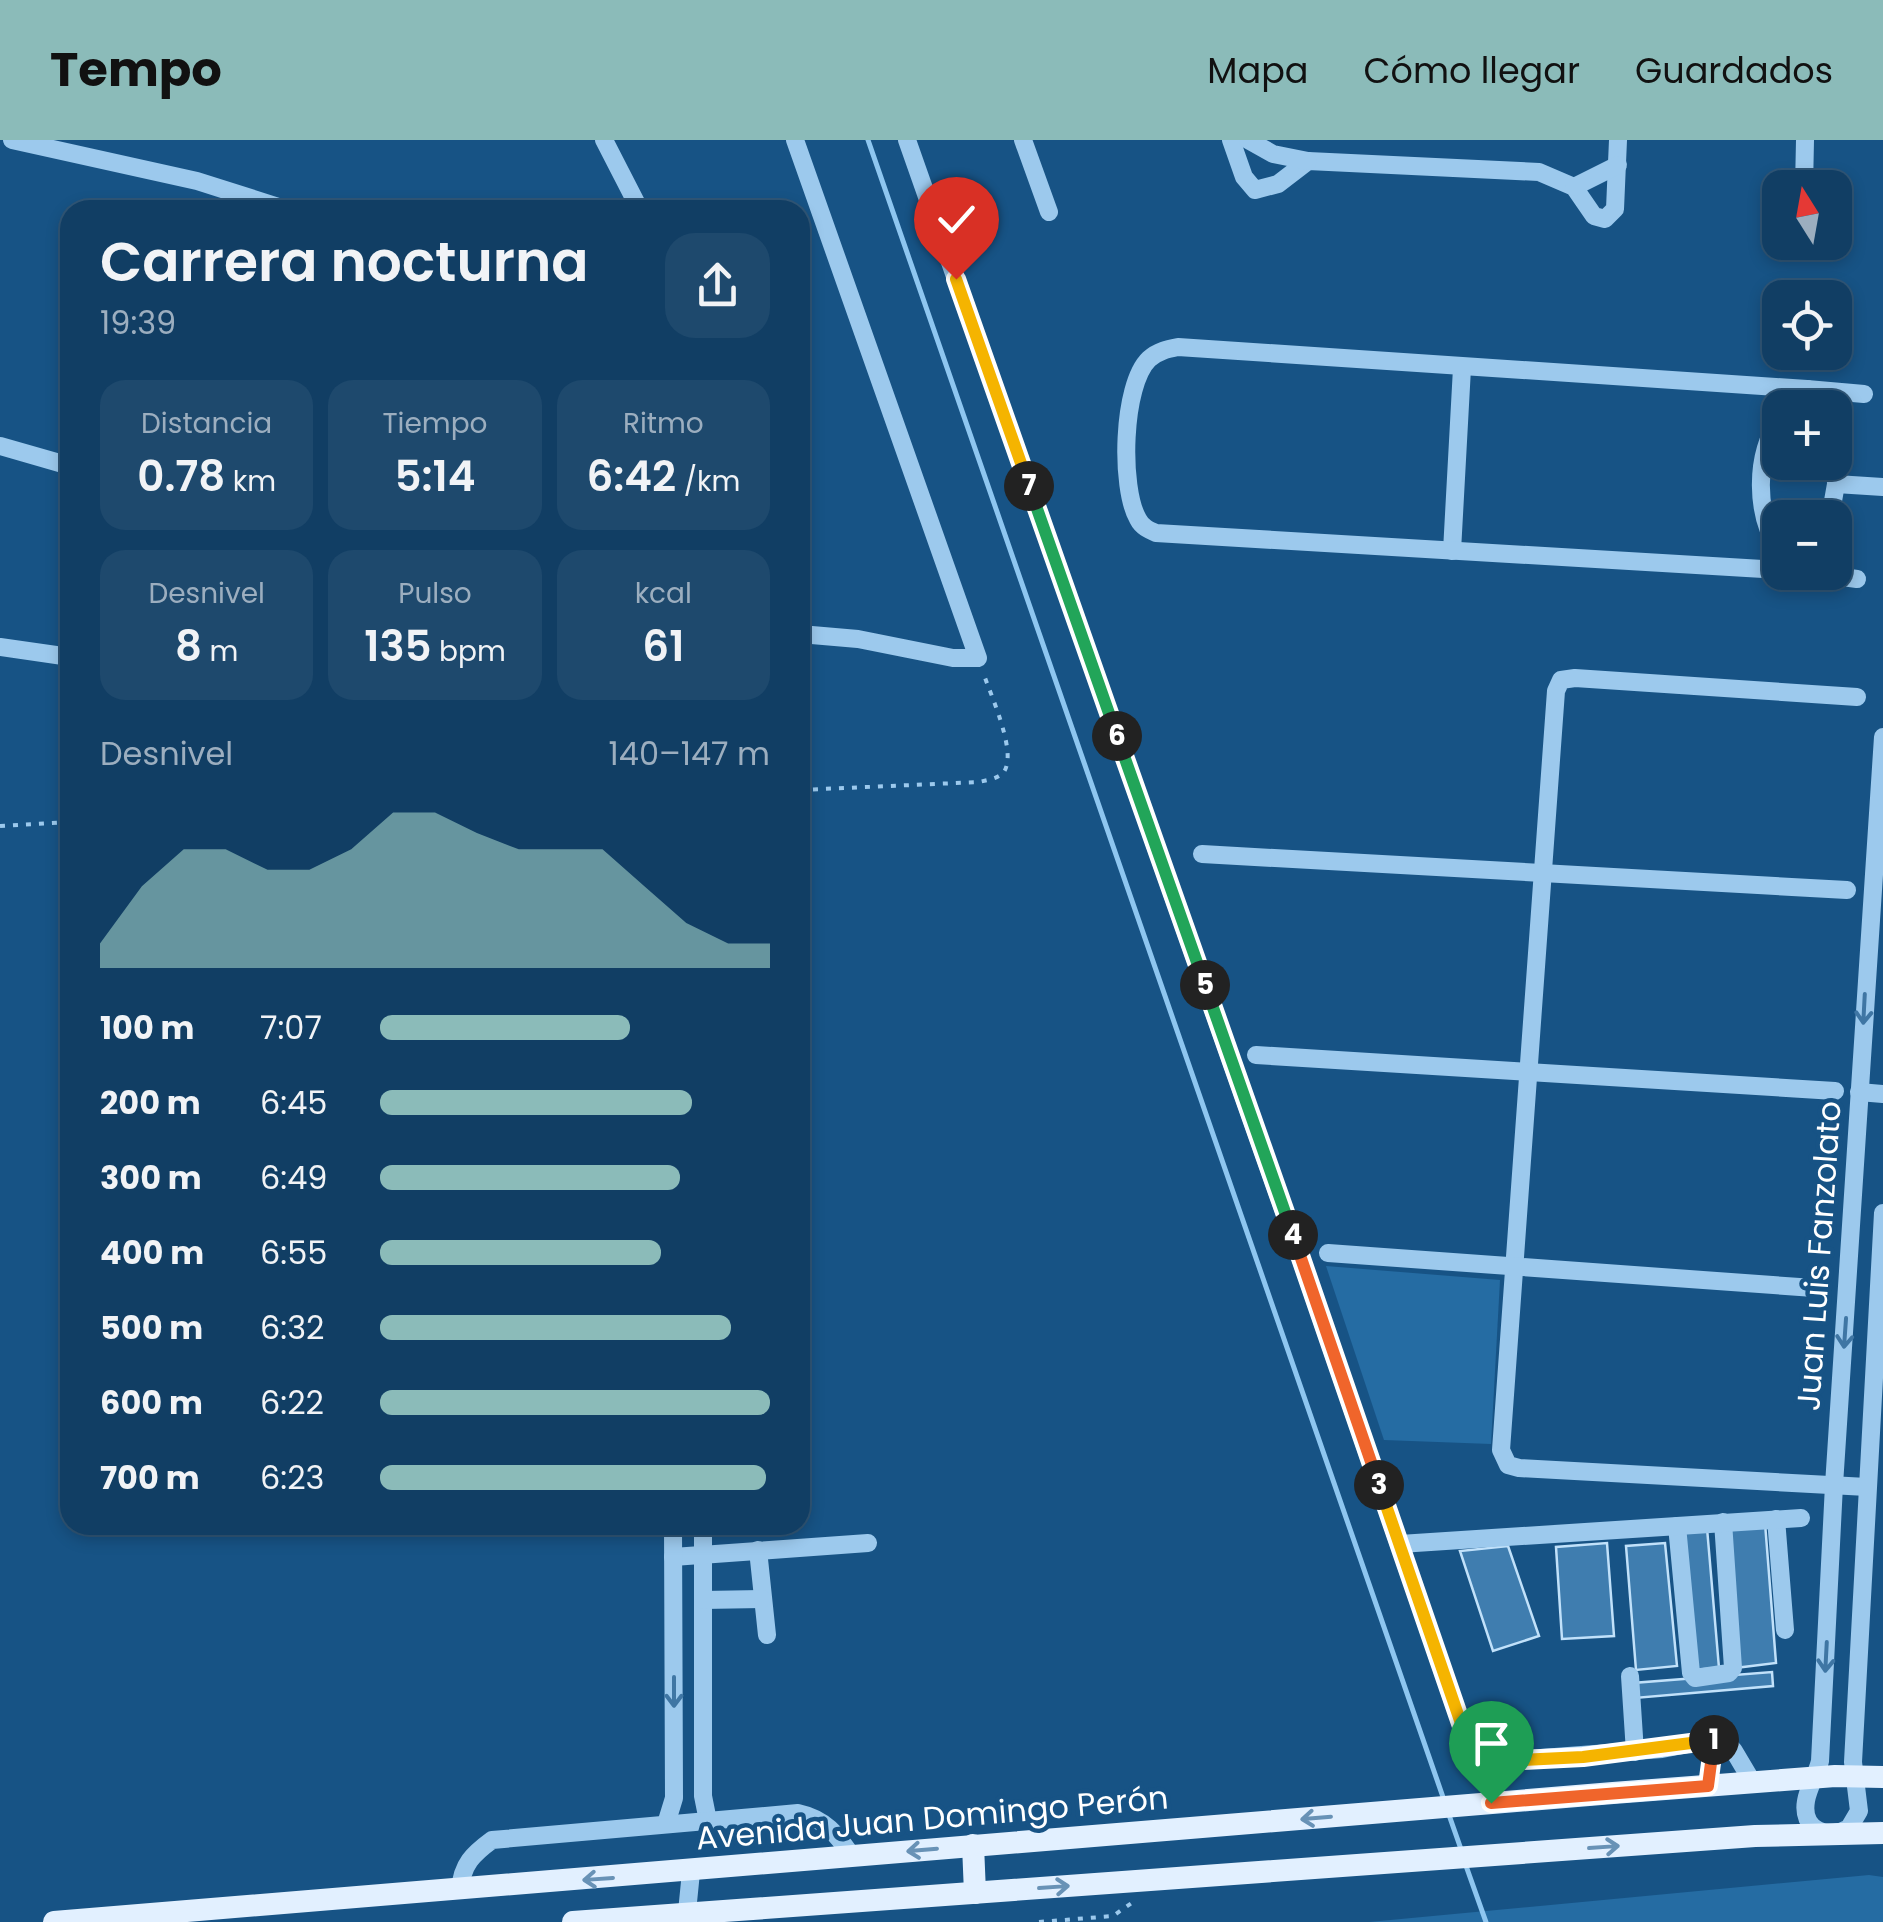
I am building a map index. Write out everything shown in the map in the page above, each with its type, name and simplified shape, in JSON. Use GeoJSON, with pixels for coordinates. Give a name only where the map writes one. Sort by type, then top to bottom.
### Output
{"type":"FeatureCollection","features":[{"type":"Feature","properties":{"kind":"main road"},"geometry":{"type":"LineString","coordinates":[[1816,1778],[1883,1777]]}},
{"type":"Feature","properties":{"kind":"main road","name":"Avenida Juan Domingo Perón"},"geometry":{"type":"LineString","coordinates":[[54,1922],[1816,1778]]}},
{"type":"Feature","properties":{"kind":"main road"},"geometry":{"type":"LineString","coordinates":[[573,1922],[686,1917],[1755,1836],[1883,1834]]}},
{"type":"Feature","properties":{"kind":"main road"},"geometry":{"type":"LineString","coordinates":[[973,1845],[976,1893]]}},
{"type":"Feature","properties":{"kind":"street"},"geometry":{"type":"LineString","coordinates":[[12,140],[197,181],[257,200]]}},
{"type":"Feature","properties":{"kind":"street"},"geometry":{"type":"LineString","coordinates":[[604,140],[635,200]]}},
{"type":"Feature","properties":{"kind":"street"},"geometry":{"type":"LineString","coordinates":[[795,140],[978,658],[954,658],[858,639],[810,635]]}},
{"type":"Feature","properties":{"kind":"street"},"geometry":{"type":"LineString","coordinates":[[907,140],[1466,1739],[1484,1760],[1501,1761],[1635,1752],[1714,1739],[1726,1742],[1734,1751],[1753,1783]]}},
{"type":"Feature","properties":{"kind":"street"},"geometry":{"type":"LineString","coordinates":[[1023,140],[1049,212]]}},
{"type":"Feature","properties":{"kind":"street"},"geometry":{"type":"LineString","coordinates":[[1232,140],[1244,177],[1255,190],[1278,184],[1308,161]]}},
{"type":"Feature","properties":{"kind":"street"},"geometry":{"type":"LineString","coordinates":[[1248,140],[1273,154],[1308,161],[1539,172],[1574,187],[1594,216],[1605,220],[1615,210],[1618,140]]}},
{"type":"Feature","properties":{"kind":"street"},"geometry":{"type":"LineString","coordinates":[[1804,170],[1805,140]]}},
{"type":"Feature","properties":{"kind":"street"},"geometry":{"type":"LineString","coordinates":[[1574,187],[1618,165]]}},
{"type":"Feature","properties":{"kind":"street"},"geometry":{"type":"LineString","coordinates":[[1762,569],[1156,533],[1136,518],[1126,455],[1140,371],[1164,349],[1178,348],[1864,394]]}},
{"type":"Feature","properties":{"kind":"street"},"geometry":{"type":"LineString","coordinates":[[1452,551],[1462,368]]}},
{"type":"Feature","properties":{"kind":"street"},"geometry":{"type":"LineString","coordinates":[[0,446],[60,463]]}},
{"type":"Feature","properties":{"kind":"street"},"geometry":{"type":"LineString","coordinates":[[1762,470],[1762,500]]}},
{"type":"Feature","properties":{"kind":"street"},"geometry":{"type":"LineString","coordinates":[[1833,500],[1836,480]]}},
{"type":"Feature","properties":{"kind":"street"},"geometry":{"type":"LineString","coordinates":[[1836,484],[1883,487]]}},
{"type":"Feature","properties":{"kind":"street"},"geometry":{"type":"LineString","coordinates":[[1852,578],[1857,579]]}},
{"type":"Feature","properties":{"kind":"street"},"geometry":{"type":"LineString","coordinates":[[0,647],[60,655]]}},
{"type":"Feature","properties":{"kind":"street"},"geometry":{"type":"LineString","coordinates":[[1858,697],[1561,680],[1556,691],[1501,1450],[1508,1465],[1867,1487]]}},
{"type":"Feature","properties":{"kind":"street","name":"Juan Luis Fanzolato"},"geometry":{"type":"LineString","coordinates":[[1816,1778],[1883,737]]}},
{"type":"Feature","properties":{"kind":"street"},"geometry":{"type":"LineString","coordinates":[[1202,854],[1848,890]]}},
{"type":"Feature","properties":{"kind":"street"},"geometry":{"type":"LineString","coordinates":[[1256,1055],[1835,1091]]}},
{"type":"Feature","properties":{"kind":"street"},"geometry":{"type":"LineString","coordinates":[[1859,1092],[1883,1094]]}},
{"type":"Feature","properties":{"kind":"street","name":"Juan Luis Fanzolato"},"geometry":{"type":"LineString","coordinates":[[1854,1777],[1874,1530],[1867,1487],[1879,1385],[1883,1213]]}},
{"type":"Feature","properties":{"kind":"street"},"geometry":{"type":"LineString","coordinates":[[1328,1253],[1814,1288]]}},
{"type":"Feature","properties":{"kind":"street"},"geometry":{"type":"LineString","coordinates":[[1400,1544],[1801,1518]]}},
{"type":"Feature","properties":{"kind":"street"},"geometry":{"type":"LineString","coordinates":[[1776,1519],[1785,1630]]}},
{"type":"Feature","properties":{"kind":"street"},"geometry":{"type":"LineString","coordinates":[[1677,1526],[1691,1673],[1695,1678],[1729,1674],[1733,1668],[1723,1522]]}},
{"type":"Feature","properties":{"kind":"street"},"geometry":{"type":"LineString","coordinates":[[666,1824],[674,1798],[673,1535]]}},
{"type":"Feature","properties":{"kind":"street"},"geometry":{"type":"LineString","coordinates":[[702,1535],[702,1796],[708,1821]]}},
{"type":"Feature","properties":{"kind":"street"},"geometry":{"type":"LineString","coordinates":[[673,1557],[868,1543]]}},
{"type":"Feature","properties":{"kind":"street"},"geometry":{"type":"LineString","coordinates":[[758,1550],[767,1635]]}},
{"type":"Feature","properties":{"kind":"street"},"geometry":{"type":"LineString","coordinates":[[702,1600],[762,1599]]}},
{"type":"Feature","properties":{"kind":"street"},"geometry":{"type":"LineString","coordinates":[[674,1630],[702,1630]]}},
{"type":"Feature","properties":{"kind":"street"},"geometry":{"type":"LineString","coordinates":[[1630,1676],[1635,1752]]}},
{"type":"Feature","properties":{"kind":"street"},"geometry":{"type":"LineString","coordinates":[[1708,1786],[1714,1739]]}},
{"type":"Feature","properties":{"kind":"street"},"geometry":{"type":"LineString","coordinates":[[1816,1778],[1806,1799],[1806,1812],[1817,1832],[1830,1835],[1840,1834],[1856,1820],[1859,1811],[1854,1777]]}},
{"type":"Feature","properties":{"kind":"street"},"geometry":{"type":"LineString","coordinates":[[460,1890],[461,1875],[470,1855],[492,1840],[666,1824],[798,1813],[816,1817],[833,1830],[852,1856]]}},
{"type":"Feature","properties":{"kind":"street"},"geometry":{"type":"LineString","coordinates":[[686,1917],[691,1872]]}},
{"type":"Feature","properties":{"kind":"path"},"geometry":{"type":"LineString","coordinates":[[810,790],[979,782],[1000,777],[1008,764],[1008,745],[978,658]]}},
{"type":"Feature","properties":{"kind":"path"},"geometry":{"type":"LineString","coordinates":[[0,826],[60,823]]}},
{"type":"Feature","properties":{"kind":"path"},"geometry":{"type":"LineString","coordinates":[[1038,1922],[1113,1916],[1166,1879]]}},
{"type":"Feature","properties":{"kind":"shaded area"},"geometry":{"type":"Polygon","coordinates":[[[1326,1266],[1500,1280],[1491,1444],[1384,1440],[1326,1266]]]}},
{"type":"Feature","properties":{"kind":"shaded area"},"geometry":{"type":"Polygon","coordinates":[[[1869,1875],[1883,1877],[1883,1922],[1369,1922],[1869,1875]]]}},
{"type":"Feature","properties":{"kind":"building"},"geometry":{"type":"Polygon","coordinates":[[[1765,1523],[1776,1663],[1735,1668],[1726,1529],[1765,1523]]]}},
{"type":"Feature","properties":{"kind":"building"},"geometry":{"type":"Polygon","coordinates":[[[1707,1528],[1719,1668],[1692,1670],[1680,1531],[1707,1528]]]}},
{"type":"Feature","properties":{"kind":"building"},"geometry":{"type":"Polygon","coordinates":[[[1607,1543],[1614,1636],[1562,1639],[1556,1547],[1607,1543]]]}},
{"type":"Feature","properties":{"kind":"building"},"geometry":{"type":"Polygon","coordinates":[[[1665,1543],[1677,1666],[1636,1670],[1626,1546],[1665,1543]]]}},
{"type":"Feature","properties":{"kind":"building"},"geometry":{"type":"Polygon","coordinates":[[[1508,1546],[1539,1636],[1493,1651],[1460,1551],[1508,1546]]]}},
{"type":"Feature","properties":{"kind":"building"},"geometry":{"type":"Polygon","coordinates":[[[1772,1672],[1773,1686],[1635,1698],[1633,1683],[1772,1672]]]}},
{"type":"Feature","properties":{"kind":"waterway"},"geometry":{"type":"LineString","coordinates":[[868,140],[1444,1800]]}},
{"type":"Feature","properties":{"kind":"waterway"},"geometry":{"type":"LineString","coordinates":[[1449,1815],[1462,1852]]}},
{"type":"Feature","properties":{"kind":"waterway"},"geometry":{"type":"LineString","coordinates":[[1465,1863],[1486,1922]]}},
{"type":"Feature","properties":{"kind":"route"},"geometry":{"type":"LineString","coordinates":[[956,279],[1466,1739],[1484,1760],[1501,1761],[1662,1749],[1714,1739],[1708,1786],[1491,1803]]}}]}
